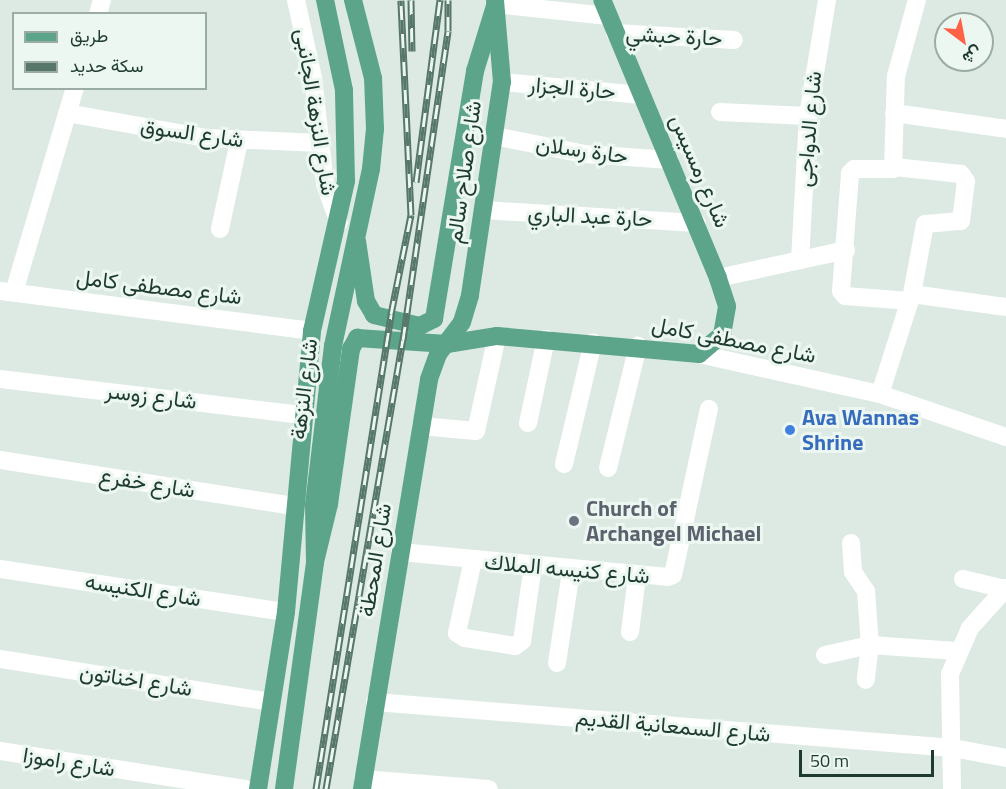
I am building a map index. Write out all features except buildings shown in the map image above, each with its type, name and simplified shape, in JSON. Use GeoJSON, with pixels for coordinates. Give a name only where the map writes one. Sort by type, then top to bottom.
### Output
{"type":"FeatureCollection","features":[{"type":"Feature","properties":{"kind":"main road","name":"شارع النزهة"},"geometry":{"type":"LineString","coordinates":[[284,789],[315,562],[314,505],[347,226],[347,135],[337,45],[325,0]]}},
{"type":"Feature","properties":{"kind":"main road","name":"شارع النزهة"},"geometry":{"type":"LineString","coordinates":[[258,789],[286,612],[302,415],[312,331],[347,226],[371,169],[375,129],[373,78],[366,39],[353,0]]}},
{"type":"Feature","properties":{"kind":"main road"},"geometry":{"type":"LineString","coordinates":[[347,226],[368,309],[382,319],[420,326],[434,320],[475,70],[495,2]]}},
{"type":"Feature","properties":{"kind":"main road","name":"شارع صلاح سالم"},"geometry":{"type":"LineString","coordinates":[[447,344],[467,309],[502,82],[495,2]]}},
{"type":"Feature","properties":{"kind":"main road","name":"شارع رمسيس"},"geometry":{"type":"LineString","coordinates":[[608,16],[697,223],[727,306],[726,326],[716,343],[699,354]]}},
{"type":"Feature","properties":{"kind":"main road"},"geometry":{"type":"LineString","coordinates":[[337,45],[366,39]]}},
{"type":"Feature","properties":{"kind":"main road","name":"شارع مصطفى كامل"},"geometry":{"type":"LineString","coordinates":[[315,562],[329,504],[353,343],[363,336],[447,344],[497,336],[638,346],[699,354]]}},
{"type":"Feature","properties":{"kind":"main road","name":"شارع المحطة"},"geometry":{"type":"LineString","coordinates":[[362,784],[432,366],[447,344]]}},
{"type":"Feature","properties":{"kind":"street","name":"شارع النزهة الجانبى"},"geometry":{"type":"LineString","coordinates":[[296,0],[313,78],[324,184],[347,226]]}},
{"type":"Feature","properties":{"kind":"street","name":"شارع الدواجى"},"geometry":{"type":"LineString","coordinates":[[800,260],[808,116],[827,0]]}},
{"type":"Feature","properties":{"kind":"street"},"geometry":{"type":"LineString","coordinates":[[894,167],[897,76],[917,0]]}},
{"type":"Feature","properties":{"kind":"street","name":"حارة حبشي"},"geometry":{"type":"LineString","coordinates":[[495,2],[608,16],[734,40]]}},
{"type":"Feature","properties":{"kind":"street","name":"حارة الجزار"},"geometry":{"type":"LineString","coordinates":[[502,82],[642,95]]}},
{"type":"Feature","properties":{"kind":"street"},"geometry":{"type":"LineString","coordinates":[[7,291],[74,90]]}},
{"type":"Feature","properties":{"kind":"street"},"geometry":{"type":"LineString","coordinates":[[720,112],[808,116]]}},
{"type":"Feature","properties":{"kind":"street","name":"شارع السوق"},"geometry":{"type":"LineString","coordinates":[[67,113],[239,141],[319,143]]}},
{"type":"Feature","properties":{"kind":"street"},"geometry":{"type":"LineString","coordinates":[[894,113],[1006,129]]}},
{"type":"Feature","properties":{"kind":"street","name":"حارة رسلان"},"geometry":{"type":"LineString","coordinates":[[494,136],[585,154],[670,160]]}},
{"type":"Feature","properties":{"kind":"street"},"geometry":{"type":"LineString","coordinates":[[220,229],[239,141]]}},
{"type":"Feature","properties":{"kind":"street"},"geometry":{"type":"LineString","coordinates":[[880,394],[911,298],[925,224],[960,221],[966,178],[961,174],[894,167],[889,171],[851,170],[841,291],[845,297],[911,298],[1006,307]]}},
{"type":"Feature","properties":{"kind":"street","name":"حارة عبد الباري"},"geometry":{"type":"LineString","coordinates":[[483,210],[697,223]]}},
{"type":"Feature","properties":{"kind":"street"},"geometry":{"type":"LineString","coordinates":[[718,278],[846,250]]}},
{"type":"Feature","properties":{"kind":"street","name":"شارع مصطفى كامل"},"geometry":{"type":"LineString","coordinates":[[7,291],[312,331]]}},
{"type":"Feature","properties":{"kind":"street"},"geometry":{"type":"LineString","coordinates":[[421,426],[476,432],[497,336]]}},
{"type":"Feature","properties":{"kind":"street"},"geometry":{"type":"LineString","coordinates":[[528,423],[546,339]]}},
{"type":"Feature","properties":{"kind":"street"},"geometry":{"type":"LineString","coordinates":[[564,464],[593,342]]}},
{"type":"Feature","properties":{"kind":"street"},"geometry":{"type":"LineString","coordinates":[[609,468],[638,346]]}},
{"type":"Feature","properties":{"kind":"street","name":"شارع مصطفى كامل"},"geometry":{"type":"LineString","coordinates":[[699,354],[880,394],[1006,436]]}},
{"type":"Feature","properties":{"kind":"street","name":"شارع زوسر"},"geometry":{"type":"LineString","coordinates":[[0,379],[302,415]]}},
{"type":"Feature","properties":{"kind":"street","name":"شارع كنيسه الملاك"},"geometry":{"type":"LineString","coordinates":[[400,552],[571,571],[637,576],[673,574],[709,409]]}},
{"type":"Feature","properties":{"kind":"street","name":"شارع خفرع"},"geometry":{"type":"LineString","coordinates":[[0,460],[295,506]]}},
{"type":"Feature","properties":{"kind":"street"},"geometry":{"type":"LineString","coordinates":[[851,543],[853,572],[866,591],[870,645],[866,680]]}},
{"type":"Feature","properties":{"kind":"street"},"geometry":{"type":"LineString","coordinates":[[473,560],[457,633],[465,638],[515,646],[522,640],[533,566]]}},
{"type":"Feature","properties":{"kind":"street","name":"شارع الكنيسه"},"geometry":{"type":"LineString","coordinates":[[0,569],[286,612]]}},
{"type":"Feature","properties":{"kind":"street"},"geometry":{"type":"LineString","coordinates":[[557,663],[571,571]]}},
{"type":"Feature","properties":{"kind":"street"},"geometry":{"type":"LineString","coordinates":[[630,632],[637,576]]}},
{"type":"Feature","properties":{"kind":"street"},"geometry":{"type":"LineString","coordinates":[[963,579],[1005,588]]}},
{"type":"Feature","properties":{"kind":"street"},"geometry":{"type":"LineString","coordinates":[[952,789],[953,748],[948,699],[957,651],[975,621],[1005,588]]}},
{"type":"Feature","properties":{"kind":"street"},"geometry":{"type":"LineString","coordinates":[[825,655],[870,645],[957,651]]}},
{"type":"Feature","properties":{"kind":"street","name":"شارع اخناتون"},"geometry":{"type":"LineString","coordinates":[[0,659],[272,702]]}},
{"type":"Feature","properties":{"kind":"street","name":"شارع السمعانية القديم"},"geometry":{"type":"LineString","coordinates":[[375,702],[953,748],[1006,758]]}},
{"type":"Feature","properties":{"kind":"street","name":"شارع راموزا"},"geometry":{"type":"LineString","coordinates":[[0,751],[245,789]]}},
{"type":"Feature","properties":{"kind":"street"},"geometry":{"type":"LineString","coordinates":[[362,784],[489,789]]}},
{"type":"Feature","properties":{"kind":"railway"},"geometry":{"type":"LineString","coordinates":[[316,789],[391,314],[411,215],[401,0]]}},
{"type":"Feature","properties":{"kind":"railway"},"geometry":{"type":"LineString","coordinates":[[411,0],[412,51]]}},
{"type":"Feature","properties":{"kind":"railway"},"geometry":{"type":"LineString","coordinates":[[416,182],[440,0]]}},
{"type":"Feature","properties":{"kind":"railway"},"geometry":{"type":"LineString","coordinates":[[326,789],[403,340],[448,31],[448,0]]}},
{"type":"Feature","properties":{"kind":"place","name":"Ava Wannas Shrine"},"geometry":{"type":"Point","coordinates":[790,430]}},
{"type":"Feature","properties":{"kind":"place","name":"Church of Archangel Michael"},"geometry":{"type":"Point","coordinates":[574,521]}}]}
